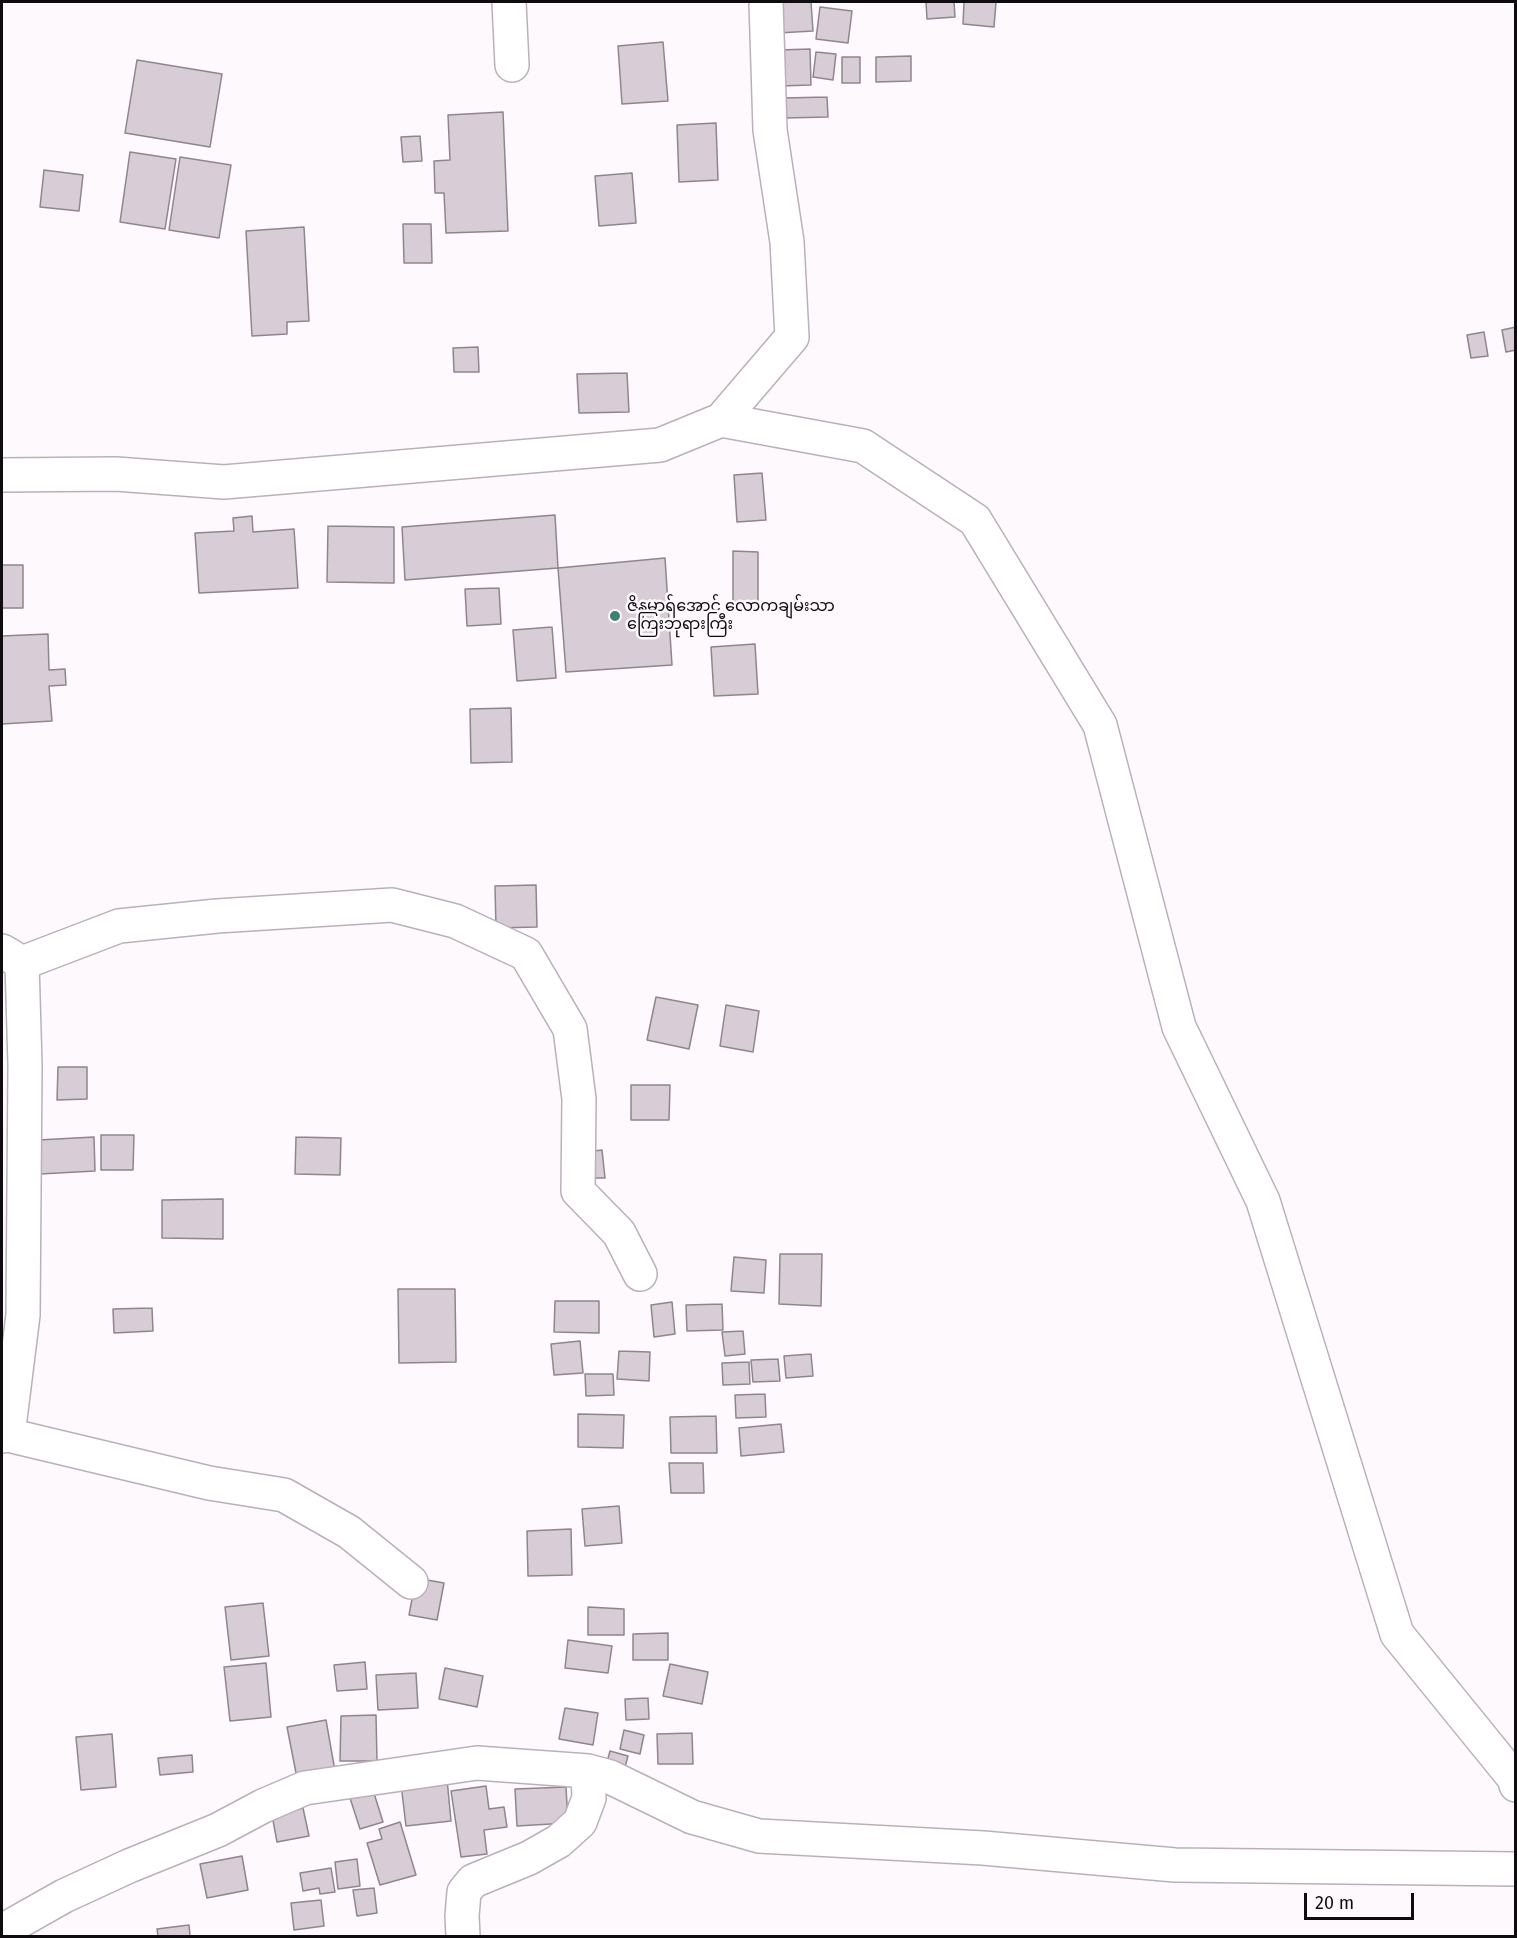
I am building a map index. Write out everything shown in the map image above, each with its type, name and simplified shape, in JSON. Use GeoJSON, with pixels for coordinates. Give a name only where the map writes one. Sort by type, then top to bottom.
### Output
{"type":"FeatureCollection","features":[{"type":"Feature","properties":{"kind":"street"},"geometry":{"type":"LineString","coordinates":[[509,2],[512,65]]}},
{"type":"Feature","properties":{"kind":"street"},"geometry":{"type":"LineString","coordinates":[[2,475],[116,474],[224,482],[660,445],[721,420],[792,337],[788,242],[770,130],[766,2]]}},
{"type":"Feature","properties":{"kind":"street"},"geometry":{"type":"LineString","coordinates":[[721,420],[863,446],[975,520],[1100,725],[1179,1027],[1263,1201],[1397,1634],[1514,1778],[1515,1785]]}},
{"type":"Feature","properties":{"kind":"street"},"geometry":{"type":"LineString","coordinates":[[411,1582],[349,1532],[284,1495],[209,1483],[5,1435],[23,1315],[25,1065],[12,957],[119,926],[218,916],[392,905],[455,921],[526,954],[570,1029],[579,1099],[578,1191],[619,1233],[640,1274]]}},
{"type":"Feature","properties":{"kind":"street"},"geometry":{"type":"LineString","coordinates":[[2,1931],[64,1896],[129,1866],[218,1830],[263,1806],[305,1788],[477,1763],[588,1771],[610,1777],[692,1817],[759,1836],[982,1848],[1174,1865],[1515,1869]]}},
{"type":"Feature","properties":{"kind":"street"},"geometry":{"type":"LineString","coordinates":[[463,1936],[464,1892],[472,1881],[529,1858],[559,1841],[580,1822],[589,1798],[588,1771]]}},
{"type":"Feature","properties":{"kind":"building"},"geometry":{"type":"Polygon","coordinates":[[[776,2],[811,2],[813,31],[778,33],[776,2]]]}},
{"type":"Feature","properties":{"kind":"building"},"geometry":{"type":"Polygon","coordinates":[[[926,2],[954,2],[955,17],[927,19],[926,2]]]}},
{"type":"Feature","properties":{"kind":"building"},"geometry":{"type":"Polygon","coordinates":[[[964,2],[996,2],[994,27],[963,24],[964,2]]]}},
{"type":"Feature","properties":{"kind":"building"},"geometry":{"type":"Polygon","coordinates":[[[820,7],[852,11],[848,43],[816,39],[820,7]]]}},
{"type":"Feature","properties":{"kind":"building"},"geometry":{"type":"Polygon","coordinates":[[[663,42],[668,101],[622,104],[618,46],[663,42]]]}},
{"type":"Feature","properties":{"kind":"building"},"geometry":{"type":"Polygon","coordinates":[[[810,49],[811,85],[780,86],[779,50],[810,49]]]}},
{"type":"Feature","properties":{"kind":"building"},"geometry":{"type":"Polygon","coordinates":[[[816,52],[836,54],[833,80],[813,77],[816,52]]]}},
{"type":"Feature","properties":{"kind":"building"},"geometry":{"type":"Polygon","coordinates":[[[911,56],[911,81],[876,82],[876,57],[911,56]]]}},
{"type":"Feature","properties":{"kind":"building"},"geometry":{"type":"Polygon","coordinates":[[[842,57],[860,57],[860,83],[842,83],[842,57]]]}},
{"type":"Feature","properties":{"kind":"building"},"geometry":{"type":"Polygon","coordinates":[[[137,60],[222,74],[210,147],[125,133],[137,60]]]}},
{"type":"Feature","properties":{"kind":"building"},"geometry":{"type":"Polygon","coordinates":[[[827,97],[828,117],[784,118],[783,98],[827,97]]]}},
{"type":"Feature","properties":{"kind":"building"},"geometry":{"type":"Polygon","coordinates":[[[503,112],[508,231],[446,233],[444,193],[435,193],[434,161],[450,160],[448,115],[503,112]]]}},
{"type":"Feature","properties":{"kind":"building"},"geometry":{"type":"Polygon","coordinates":[[[716,123],[718,180],[679,182],[677,125],[716,123]]]}},
{"type":"Feature","properties":{"kind":"building"},"geometry":{"type":"Polygon","coordinates":[[[420,136],[422,161],[403,162],[401,137],[420,136]]]}},
{"type":"Feature","properties":{"kind":"building"},"geometry":{"type":"Polygon","coordinates":[[[130,152],[176,159],[165,229],[120,222],[130,152]]]}},
{"type":"Feature","properties":{"kind":"building"},"geometry":{"type":"Polygon","coordinates":[[[180,157],[231,165],[219,238],[169,230],[180,157]]]}},
{"type":"Feature","properties":{"kind":"building"},"geometry":{"type":"Polygon","coordinates":[[[44,170],[83,175],[79,211],[40,207],[44,170]]]}},
{"type":"Feature","properties":{"kind":"building"},"geometry":{"type":"Polygon","coordinates":[[[632,173],[636,223],[599,226],[595,176],[632,173]]]}},
{"type":"Feature","properties":{"kind":"building"},"geometry":{"type":"Polygon","coordinates":[[[403,224],[431,224],[432,263],[404,263],[403,224]]]}},
{"type":"Feature","properties":{"kind":"building"},"geometry":{"type":"Polygon","coordinates":[[[304,227],[309,321],[287,322],[287,334],[252,336],[246,231],[304,227]]]}},
{"type":"Feature","properties":{"kind":"building"},"geometry":{"type":"Polygon","coordinates":[[[1516,327],[1516,350],[1506,352],[1502,330],[1516,327]]]}},
{"type":"Feature","properties":{"kind":"building"},"geometry":{"type":"Polygon","coordinates":[[[1484,332],[1488,356],[1471,358],[1467,335],[1484,332]]]}},
{"type":"Feature","properties":{"kind":"building"},"geometry":{"type":"Polygon","coordinates":[[[478,347],[479,372],[454,372],[453,348],[478,347]]]}},
{"type":"Feature","properties":{"kind":"building"},"geometry":{"type":"Polygon","coordinates":[[[627,373],[629,412],[579,413],[577,374],[627,373]]]}},
{"type":"Feature","properties":{"kind":"building"},"geometry":{"type":"Polygon","coordinates":[[[762,473],[766,520],[737,522],[734,475],[762,473]]]}},
{"type":"Feature","properties":{"kind":"building"},"geometry":{"type":"Polygon","coordinates":[[[555,515],[558,568],[405,580],[402,527],[555,515]]]}},
{"type":"Feature","properties":{"kind":"building"},"geometry":{"type":"Polygon","coordinates":[[[252,516],[253,532],[294,529],[298,588],[199,593],[195,533],[234,531],[233,518],[252,516]]]}},
{"type":"Feature","properties":{"kind":"building"},"geometry":{"type":"Polygon","coordinates":[[[328,526],[394,527],[394,583],[327,582],[328,526]]]}},
{"type":"Feature","properties":{"kind":"building"},"geometry":{"type":"Polygon","coordinates":[[[733,551],[758,552],[758,602],[733,602],[733,551]]]}},
{"type":"Feature","properties":{"kind":"building","name":"ဇိနမာရ်အောင် လောကချမ်းသာ ကြေးဘုရားကြီး"},"geometry":{"type":"Polygon","coordinates":[[[665,558],[672,665],[566,672],[558,568],[665,558]]]}},
{"type":"Feature","properties":{"kind":"building"},"geometry":{"type":"Polygon","coordinates":[[[2,565],[23,565],[23,608],[2,608],[2,565]]]}},
{"type":"Feature","properties":{"kind":"building"},"geometry":{"type":"Polygon","coordinates":[[[499,588],[501,624],[467,626],[465,589],[499,588]]]}},
{"type":"Feature","properties":{"kind":"building"},"geometry":{"type":"Polygon","coordinates":[[[552,627],[556,678],[517,681],[513,630],[552,627]]]}},
{"type":"Feature","properties":{"kind":"building"},"geometry":{"type":"Polygon","coordinates":[[[48,634],[49,670],[65,669],[66,685],[49,686],[52,721],[2,724],[2,636],[48,634]]]}},
{"type":"Feature","properties":{"kind":"building"},"geometry":{"type":"Polygon","coordinates":[[[755,644],[758,694],[714,696],[711,647],[755,644]]]}},
{"type":"Feature","properties":{"kind":"building"},"geometry":{"type":"Polygon","coordinates":[[[511,708],[512,762],[471,763],[470,709],[511,708]]]}},
{"type":"Feature","properties":{"kind":"building"},"geometry":{"type":"Polygon","coordinates":[[[536,885],[537,927],[496,928],[495,886],[536,885]]]}},
{"type":"Feature","properties":{"kind":"building"},"geometry":{"type":"Polygon","coordinates":[[[656,997],[698,1005],[689,1049],[647,1040],[656,997]]]}},
{"type":"Feature","properties":{"kind":"building"},"geometry":{"type":"Polygon","coordinates":[[[726,1005],[759,1011],[753,1052],[720,1046],[726,1005]]]}},
{"type":"Feature","properties":{"kind":"building"},"geometry":{"type":"Polygon","coordinates":[[[58,1067],[87,1067],[87,1099],[57,1100],[58,1067]]]}},
{"type":"Feature","properties":{"kind":"building"},"geometry":{"type":"Polygon","coordinates":[[[631,1085],[670,1085],[669,1120],[631,1120],[631,1085]]]}},
{"type":"Feature","properties":{"kind":"building"},"geometry":{"type":"Polygon","coordinates":[[[101,1135],[134,1135],[133,1170],[101,1170],[101,1135]]]}},
{"type":"Feature","properties":{"kind":"building"},"geometry":{"type":"Polygon","coordinates":[[[94,1137],[95,1171],[40,1174],[38,1140],[94,1137]]]}},
{"type":"Feature","properties":{"kind":"building"},"geometry":{"type":"Polygon","coordinates":[[[296,1137],[341,1138],[340,1175],[295,1174],[296,1137]]]}},
{"type":"Feature","properties":{"kind":"building"},"geometry":{"type":"Polygon","coordinates":[[[602,1150],[605,1178],[587,1178],[585,1152],[602,1150]]]}},
{"type":"Feature","properties":{"kind":"building"},"geometry":{"type":"Polygon","coordinates":[[[223,1199],[223,1239],[162,1238],[162,1200],[223,1199]]]}},
{"type":"Feature","properties":{"kind":"building"},"geometry":{"type":"Polygon","coordinates":[[[780,1254],[822,1254],[821,1306],[779,1304],[780,1254]]]}},
{"type":"Feature","properties":{"kind":"building"},"geometry":{"type":"Polygon","coordinates":[[[734,1257],[766,1260],[764,1293],[731,1291],[734,1257]]]}},
{"type":"Feature","properties":{"kind":"building"},"geometry":{"type":"Polygon","coordinates":[[[398,1289],[455,1289],[456,1362],[399,1363],[398,1289]]]}},
{"type":"Feature","properties":{"kind":"building"},"geometry":{"type":"Polygon","coordinates":[[[555,1301],[599,1301],[599,1333],[554,1332],[555,1301]]]}},
{"type":"Feature","properties":{"kind":"building"},"geometry":{"type":"Polygon","coordinates":[[[672,1302],[675,1334],[654,1337],[651,1305],[672,1302]]]}},
{"type":"Feature","properties":{"kind":"building"},"geometry":{"type":"Polygon","coordinates":[[[722,1304],[723,1330],[687,1331],[686,1305],[722,1304]]]}},
{"type":"Feature","properties":{"kind":"building"},"geometry":{"type":"Polygon","coordinates":[[[152,1308],[153,1331],[114,1333],[113,1309],[152,1308]]]}},
{"type":"Feature","properties":{"kind":"building"},"geometry":{"type":"Polygon","coordinates":[[[743,1331],[745,1354],[725,1356],[722,1332],[743,1331]]]}},
{"type":"Feature","properties":{"kind":"building"},"geometry":{"type":"Polygon","coordinates":[[[580,1341],[583,1373],[554,1375],[551,1344],[580,1341]]]}},
{"type":"Feature","properties":{"kind":"building"},"geometry":{"type":"Polygon","coordinates":[[[619,1351],[650,1352],[649,1381],[617,1379],[619,1351]]]}},
{"type":"Feature","properties":{"kind":"building"},"geometry":{"type":"Polygon","coordinates":[[[811,1354],[813,1376],[786,1378],[784,1356],[811,1354]]]}},
{"type":"Feature","properties":{"kind":"building"},"geometry":{"type":"Polygon","coordinates":[[[778,1359],[780,1381],[753,1382],[751,1360],[778,1359]]]}},
{"type":"Feature","properties":{"kind":"building"},"geometry":{"type":"Polygon","coordinates":[[[749,1362],[750,1384],[723,1385],[722,1363],[749,1362]]]}},
{"type":"Feature","properties":{"kind":"building"},"geometry":{"type":"Polygon","coordinates":[[[585,1374],[613,1374],[614,1395],[586,1396],[585,1374]]]}},
{"type":"Feature","properties":{"kind":"building"},"geometry":{"type":"Polygon","coordinates":[[[765,1394],[766,1417],[736,1418],[735,1395],[765,1394]]]}},
{"type":"Feature","properties":{"kind":"building"},"geometry":{"type":"Polygon","coordinates":[[[578,1414],[624,1415],[623,1448],[578,1447],[578,1414]]]}},
{"type":"Feature","properties":{"kind":"building"},"geometry":{"type":"Polygon","coordinates":[[[716,1416],[717,1453],[671,1453],[670,1417],[716,1416]]]}},
{"type":"Feature","properties":{"kind":"building"},"geometry":{"type":"Polygon","coordinates":[[[781,1424],[784,1452],[741,1456],[739,1428],[781,1424]]]}},
{"type":"Feature","properties":{"kind":"building"},"geometry":{"type":"Polygon","coordinates":[[[669,1463],[703,1463],[704,1493],[671,1493],[669,1463]]]}},
{"type":"Feature","properties":{"kind":"building"},"geometry":{"type":"Polygon","coordinates":[[[619,1506],[622,1543],[585,1546],[582,1509],[619,1506]]]}},
{"type":"Feature","properties":{"kind":"building"},"geometry":{"type":"Polygon","coordinates":[[[571,1529],[572,1575],[528,1576],[527,1531],[571,1529]]]}},
{"type":"Feature","properties":{"kind":"building"},"geometry":{"type":"Polygon","coordinates":[[[416,1578],[444,1583],[437,1620],[409,1615],[416,1578]]]}},
{"type":"Feature","properties":{"kind":"building"},"geometry":{"type":"Polygon","coordinates":[[[263,1603],[269,1656],[231,1660],[225,1607],[263,1603]]]}},
{"type":"Feature","properties":{"kind":"building"},"geometry":{"type":"Polygon","coordinates":[[[588,1607],[624,1609],[624,1635],[588,1635],[588,1607]]]}},
{"type":"Feature","properties":{"kind":"building"},"geometry":{"type":"Polygon","coordinates":[[[668,1633],[668,1660],[633,1660],[633,1634],[668,1633]]]}},
{"type":"Feature","properties":{"kind":"building"},"geometry":{"type":"Polygon","coordinates":[[[568,1640],[612,1646],[608,1673],[565,1668],[568,1640]]]}},
{"type":"Feature","properties":{"kind":"building"},"geometry":{"type":"Polygon","coordinates":[[[365,1662],[367,1689],[337,1691],[334,1665],[365,1662]]]}},
{"type":"Feature","properties":{"kind":"building"},"geometry":{"type":"Polygon","coordinates":[[[266,1663],[271,1717],[230,1721],[224,1667],[266,1663]]]}},
{"type":"Feature","properties":{"kind":"building"},"geometry":{"type":"Polygon","coordinates":[[[670,1664],[708,1672],[702,1704],[663,1696],[670,1664]]]}},
{"type":"Feature","properties":{"kind":"building"},"geometry":{"type":"Polygon","coordinates":[[[445,1668],[483,1676],[477,1707],[439,1699],[445,1668]]]}},
{"type":"Feature","properties":{"kind":"building"},"geometry":{"type":"Polygon","coordinates":[[[416,1673],[418,1708],[378,1710],[376,1675],[416,1673]]]}},
{"type":"Feature","properties":{"kind":"building"},"geometry":{"type":"Polygon","coordinates":[[[648,1698],[649,1719],[626,1720],[625,1699],[648,1698]]]}},
{"type":"Feature","properties":{"kind":"building"},"geometry":{"type":"Polygon","coordinates":[[[565,1708],[598,1713],[593,1745],[559,1739],[565,1708]]]}},
{"type":"Feature","properties":{"kind":"building"},"geometry":{"type":"Polygon","coordinates":[[[376,1715],[377,1761],[340,1761],[341,1716],[376,1715]]]}},
{"type":"Feature","properties":{"kind":"building"},"geometry":{"type":"Polygon","coordinates":[[[326,1720],[335,1771],[297,1778],[287,1727],[326,1720]]]}},
{"type":"Feature","properties":{"kind":"building"},"geometry":{"type":"Polygon","coordinates":[[[624,1730],[644,1735],[640,1754],[620,1749],[624,1730]]]}},
{"type":"Feature","properties":{"kind":"building"},"geometry":{"type":"Polygon","coordinates":[[[692,1733],[693,1764],[658,1764],[657,1734],[692,1733]]]}},
{"type":"Feature","properties":{"kind":"building"},"geometry":{"type":"Polygon","coordinates":[[[112,1734],[116,1787],[81,1790],[76,1737],[112,1734]]]}},
{"type":"Feature","properties":{"kind":"building"},"geometry":{"type":"Polygon","coordinates":[[[610,1751],[628,1756],[625,1767],[607,1762],[610,1751]]]}},
{"type":"Feature","properties":{"kind":"building"},"geometry":{"type":"Polygon","coordinates":[[[192,1755],[193,1772],[160,1775],[158,1758],[192,1755]]]}},
{"type":"Feature","properties":{"kind":"building"},"geometry":{"type":"Polygon","coordinates":[[[447,1779],[451,1821],[406,1826],[401,1784],[447,1779]]]}},
{"type":"Feature","properties":{"kind":"building"},"geometry":{"type":"Polygon","coordinates":[[[486,1786],[489,1809],[504,1807],[507,1827],[484,1830],[487,1854],[461,1857],[451,1791],[486,1786]]]}},
{"type":"Feature","properties":{"kind":"building"},"geometry":{"type":"Polygon","coordinates":[[[566,1787],[568,1823],[517,1826],[515,1789],[566,1787]]]}},
{"type":"Feature","properties":{"kind":"building"},"geometry":{"type":"Polygon","coordinates":[[[373,1790],[383,1822],[360,1829],[350,1798],[373,1790]]]}},
{"type":"Feature","properties":{"kind":"building"},"geometry":{"type":"Polygon","coordinates":[[[303,1808],[309,1836],[277,1842],[272,1815],[303,1808]]]}},
{"type":"Feature","properties":{"kind":"building"},"geometry":{"type":"Polygon","coordinates":[[[400,1822],[416,1875],[380,1885],[367,1843],[382,1839],[379,1829],[400,1822]]]}},
{"type":"Feature","properties":{"kind":"building"},"geometry":{"type":"Polygon","coordinates":[[[242,1856],[248,1890],[207,1898],[200,1864],[242,1856]]]}},
{"type":"Feature","properties":{"kind":"building"},"geometry":{"type":"Polygon","coordinates":[[[357,1859],[360,1886],[338,1889],[335,1862],[357,1859]]]}},
{"type":"Feature","properties":{"kind":"building"},"geometry":{"type":"Polygon","coordinates":[[[331,1868],[335,1892],[320,1894],[319,1888],[303,1891],[300,1873],[331,1868]]]}},
{"type":"Feature","properties":{"kind":"building"},"geometry":{"type":"Polygon","coordinates":[[[374,1888],[377,1913],[357,1916],[353,1890],[374,1888]]]}},
{"type":"Feature","properties":{"kind":"building"},"geometry":{"type":"Polygon","coordinates":[[[321,1900],[324,1926],[294,1930],[291,1903],[321,1900]]]}},
{"type":"Feature","properties":{"kind":"building"},"geometry":{"type":"Polygon","coordinates":[[[189,1925],[190,1936],[158,1936],[157,1929],[189,1925]]]}},
{"type":"Feature","properties":{"kind":"place","name":"ဇိနမာရ်အောင် လောကချမ်းသာ ကြေးဘုရားကြီး"},"geometry":{"type":"Point","coordinates":[615,616]}}]}
